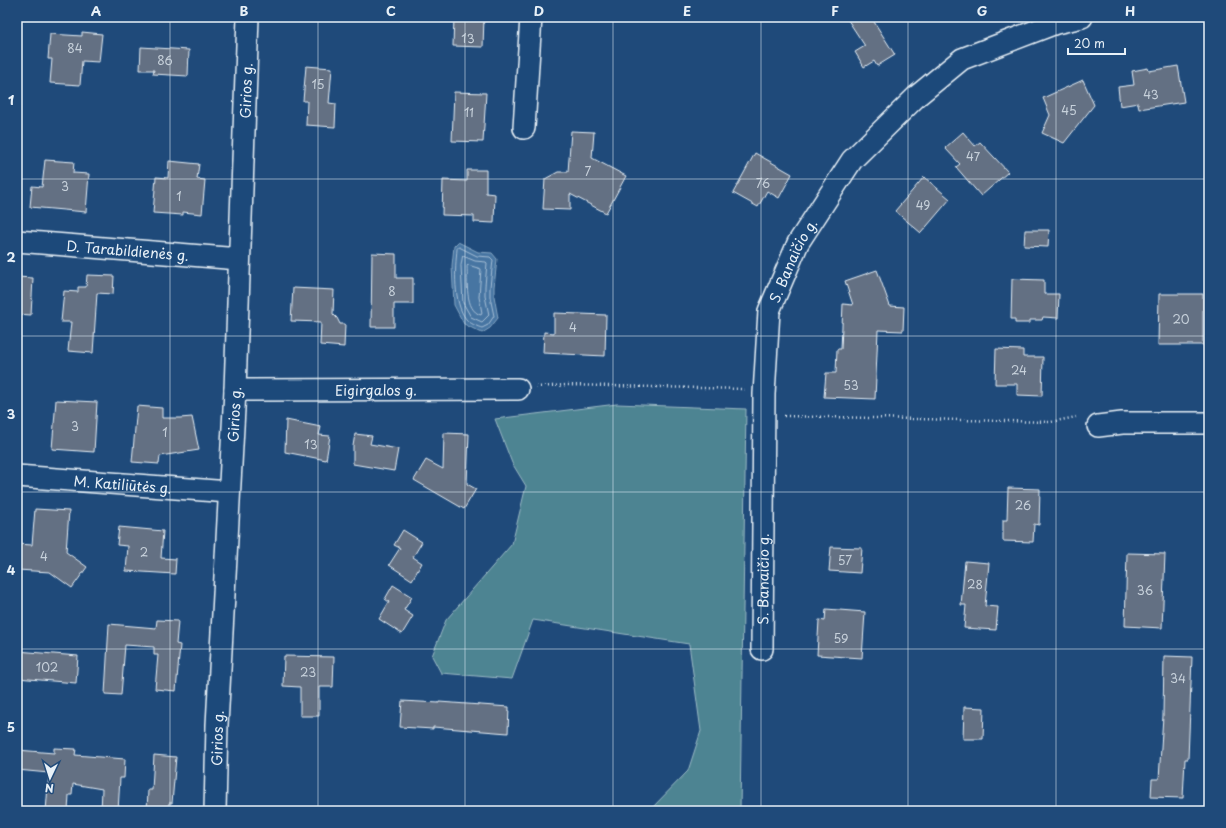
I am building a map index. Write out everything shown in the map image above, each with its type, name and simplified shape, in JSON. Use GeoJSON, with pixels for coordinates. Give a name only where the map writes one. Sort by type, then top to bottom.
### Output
{"type":"FeatureCollection","features":[{"type":"Feature","properties":{"kind":"street","name":"Girios g."},"geometry":{"type":"LineString","coordinates":[[215,811],[217,725],[235,390],[248,17]]}},
{"type":"Feature","properties":{"kind":"street"},"geometry":{"type":"LineString","coordinates":[[524,128],[530,17]]}},
{"type":"Feature","properties":{"kind":"street","name":"S. Banaičio g."},"geometry":{"type":"LineString","coordinates":[[762,649],[764,390],[769,311],[798,243],[852,160],[917,96],[962,59],[1056,23],[1082,17]]}},
{"type":"Feature","properties":{"kind":"street","name":"D. Tarabildienės g."},"geometry":{"type":"LineString","coordinates":[[17,241],[239,260]]}},
{"type":"Feature","properties":{"kind":"street","name":"Eigirgalos g."},"geometry":{"type":"LineString","coordinates":[[235,390],[518,389]]}},
{"type":"Feature","properties":{"kind":"street"},"geometry":{"type":"LineString","coordinates":[[1098,426],[1122,423],[1209,422]]}},
{"type":"Feature","properties":{"kind":"street","name":"M. Katiliūtės g."},"geometry":{"type":"LineString","coordinates":[[17,476],[229,492]]}},
{"type":"Feature","properties":{"kind":"path"},"geometry":{"type":"LineString","coordinates":[[518,389],[566,385],[764,390]]}},
{"type":"Feature","properties":{"kind":"path"},"geometry":{"type":"LineString","coordinates":[[764,416],[1051,422],[1076,416]]}},
{"type":"Feature","properties":{"kind":"green space"},"geometry":{"type":"Polygon","coordinates":[[[617,404],[746,409],[740,811],[649,811],[688,771],[701,731],[689,644],[533,620],[512,679],[441,673],[432,656],[446,620],[512,544],[526,486],[512,463],[495,419],[617,404]]]}},
{"type":"Feature","properties":{"kind":"water"},"geometry":{"type":"Polygon","coordinates":[[[458,242],[478,252],[492,253],[497,259],[494,296],[498,318],[490,328],[482,333],[464,324],[454,305],[452,266],[454,246],[458,242]]]}},
{"type":"Feature","properties":{"kind":"building"},"geometry":{"type":"Polygon","coordinates":[[[454,17],[484,17],[483,47],[453,46],[454,17]]]}},
{"type":"Feature","properties":{"kind":"building"},"geometry":{"type":"Polygon","coordinates":[[[846,17],[871,17],[895,55],[877,66],[874,61],[864,67],[855,52],[865,46],[846,17]]]}},
{"type":"Feature","properties":{"kind":"building"},"geometry":{"type":"Polygon","coordinates":[[[82,32],[102,34],[99,62],[82,61],[80,85],[50,83],[52,59],[48,59],[50,34],[82,36],[82,32]]]}},
{"type":"Feature","properties":{"kind":"building"},"geometry":{"type":"Polygon","coordinates":[[[141,47],[189,50],[188,76],[153,74],[154,70],[140,70],[141,47]]]}},
{"type":"Feature","properties":{"kind":"building"},"geometry":{"type":"Polygon","coordinates":[[[306,66],[332,68],[329,103],[336,104],[335,127],[306,125],[307,101],[303,101],[306,66]]]}},
{"type":"Feature","properties":{"kind":"building"},"geometry":{"type":"Polygon","coordinates":[[[1178,66],[1184,102],[1139,109],[1138,103],[1120,106],[1118,87],[1134,85],[1132,71],[1148,68],[1149,71],[1178,66]]]}},
{"type":"Feature","properties":{"kind":"building"},"geometry":{"type":"Polygon","coordinates":[[[1083,80],[1094,105],[1064,143],[1042,133],[1050,115],[1043,98],[1083,80]]]}},
{"type":"Feature","properties":{"kind":"building"},"geometry":{"type":"Polygon","coordinates":[[[454,92],[486,93],[483,142],[452,141],[454,92]]]}},
{"type":"Feature","properties":{"kind":"building"},"geometry":{"type":"Polygon","coordinates":[[[571,131],[594,132],[592,158],[626,176],[606,213],[570,194],[570,210],[543,209],[545,179],[558,172],[568,172],[571,131]]]}},
{"type":"Feature","properties":{"kind":"building"},"geometry":{"type":"Polygon","coordinates":[[[963,132],[975,146],[980,142],[1008,172],[981,196],[956,167],[960,164],[945,148],[963,132]]]}},
{"type":"Feature","properties":{"kind":"building"},"geometry":{"type":"Polygon","coordinates":[[[755,153],[792,174],[779,198],[767,191],[758,207],[733,193],[755,153]]]}},
{"type":"Feature","properties":{"kind":"building"},"geometry":{"type":"Polygon","coordinates":[[[45,160],[74,162],[73,173],[89,174],[86,212],[30,207],[32,186],[42,187],[45,160]]]}},
{"type":"Feature","properties":{"kind":"building"},"geometry":{"type":"Polygon","coordinates":[[[169,161],[199,164],[197,179],[205,180],[202,214],[183,212],[183,215],[153,213],[156,177],[168,178],[169,161]]]}},
{"type":"Feature","properties":{"kind":"building"},"geometry":{"type":"Polygon","coordinates":[[[467,170],[486,170],[486,193],[495,194],[494,223],[474,222],[474,216],[442,215],[443,180],[467,181],[467,170]]]}},
{"type":"Feature","properties":{"kind":"building"},"geometry":{"type":"Polygon","coordinates":[[[924,177],[950,199],[921,233],[895,211],[924,177]]]}},
{"type":"Feature","properties":{"kind":"building"},"geometry":{"type":"Polygon","coordinates":[[[1025,230],[1049,230],[1048,247],[1024,246],[1025,230]]]}},
{"type":"Feature","properties":{"kind":"building"},"geometry":{"type":"Polygon","coordinates":[[[372,253],[396,254],[396,278],[413,278],[413,304],[394,304],[394,327],[371,327],[372,253]]]}},
{"type":"Feature","properties":{"kind":"building"},"geometry":{"type":"Polygon","coordinates":[[[877,270],[890,306],[904,307],[903,331],[878,330],[875,399],[824,397],[826,373],[836,373],[837,349],[841,349],[843,304],[853,305],[845,281],[877,270]]]}},
{"type":"Feature","properties":{"kind":"building"},"geometry":{"type":"Polygon","coordinates":[[[87,275],[114,276],[113,294],[97,293],[93,353],[68,351],[71,322],[61,322],[64,291],[78,292],[78,287],[86,287],[87,275]]]}},
{"type":"Feature","properties":{"kind":"building"},"geometry":{"type":"Polygon","coordinates":[[[17,277],[33,278],[31,315],[17,314],[17,277]]]}},
{"type":"Feature","properties":{"kind":"building"},"geometry":{"type":"Polygon","coordinates":[[[1012,279],[1044,280],[1044,294],[1059,294],[1058,318],[1043,317],[1042,320],[1030,320],[1030,323],[1015,323],[1015,319],[1011,319],[1012,279]]]}},
{"type":"Feature","properties":{"kind":"building"},"geometry":{"type":"Polygon","coordinates":[[[293,288],[334,290],[333,314],[340,324],[345,324],[344,347],[320,345],[321,322],[291,321],[293,288]]]}},
{"type":"Feature","properties":{"kind":"building"},"geometry":{"type":"Polygon","coordinates":[[[1159,294],[1203,294],[1203,345],[1158,345],[1159,294]]]}},
{"type":"Feature","properties":{"kind":"building"},"geometry":{"type":"Polygon","coordinates":[[[554,313],[606,315],[605,356],[543,353],[544,332],[554,333],[554,313]]]}},
{"type":"Feature","properties":{"kind":"building"},"geometry":{"type":"Polygon","coordinates":[[[996,349],[1023,350],[1023,357],[1043,357],[1042,396],[1017,395],[1017,384],[995,384],[996,349]]]}},
{"type":"Feature","properties":{"kind":"building"},"geometry":{"type":"Polygon","coordinates":[[[56,400],[97,402],[94,452],[52,449],[56,400]]]}},
{"type":"Feature","properties":{"kind":"building"},"geometry":{"type":"Polygon","coordinates":[[[137,406],[162,408],[162,418],[192,417],[199,450],[160,456],[159,464],[132,462],[137,406]]]}},
{"type":"Feature","properties":{"kind":"building"},"geometry":{"type":"Polygon","coordinates":[[[286,420],[321,427],[319,435],[330,436],[326,460],[285,452],[286,420]]]}},
{"type":"Feature","properties":{"kind":"building"},"geometry":{"type":"Polygon","coordinates":[[[444,433],[469,434],[467,484],[476,489],[464,509],[414,480],[426,460],[443,469],[444,433]]]}},
{"type":"Feature","properties":{"kind":"building"},"geometry":{"type":"Polygon","coordinates":[[[355,434],[372,436],[370,444],[398,449],[394,471],[353,464],[355,434]]]}},
{"type":"Feature","properties":{"kind":"building"},"geometry":{"type":"Polygon","coordinates":[[[1008,488],[1040,489],[1039,525],[1034,524],[1033,542],[1003,541],[1003,520],[1007,520],[1008,488]]]}},
{"type":"Feature","properties":{"kind":"building"},"geometry":{"type":"Polygon","coordinates":[[[35,509],[69,511],[66,552],[87,567],[72,588],[50,572],[17,570],[17,544],[32,545],[35,509]]]}},
{"type":"Feature","properties":{"kind":"building"},"geometry":{"type":"Polygon","coordinates":[[[119,527],[163,531],[161,558],[176,559],[175,574],[126,571],[128,546],[117,545],[119,527]]]}},
{"type":"Feature","properties":{"kind":"building"},"geometry":{"type":"Polygon","coordinates":[[[403,530],[422,542],[413,557],[422,563],[412,580],[389,565],[400,548],[394,545],[403,530]]]}},
{"type":"Feature","properties":{"kind":"building"},"geometry":{"type":"Polygon","coordinates":[[[831,547],[862,548],[860,573],[829,571],[831,547]]]}},
{"type":"Feature","properties":{"kind":"building"},"geometry":{"type":"Polygon","coordinates":[[[1127,553],[1165,554],[1162,628],[1125,626],[1127,553]]]}},
{"type":"Feature","properties":{"kind":"building"},"geometry":{"type":"Polygon","coordinates":[[[965,561],[989,563],[985,606],[998,607],[996,630],[964,628],[966,605],[961,605],[965,561]]]}},
{"type":"Feature","properties":{"kind":"building"},"geometry":{"type":"Polygon","coordinates":[[[393,585],[412,597],[404,610],[413,616],[402,634],[379,619],[389,602],[385,599],[393,585]]]}},
{"type":"Feature","properties":{"kind":"building"},"geometry":{"type":"Polygon","coordinates":[[[826,609],[865,612],[862,658],[817,655],[819,620],[825,621],[826,609]]]}},
{"type":"Feature","properties":{"kind":"building"},"geometry":{"type":"Polygon","coordinates":[[[157,620],[178,621],[176,644],[180,645],[176,691],[155,689],[158,655],[154,655],[154,647],[125,645],[121,695],[105,694],[109,624],[156,628],[157,620]]]}},
{"type":"Feature","properties":{"kind":"building"},"geometry":{"type":"Polygon","coordinates":[[[17,651],[78,656],[76,683],[17,678],[17,651]]]}},
{"type":"Feature","properties":{"kind":"building"},"geometry":{"type":"Polygon","coordinates":[[[284,656],[334,657],[333,687],[319,687],[319,716],[300,716],[300,687],[283,686],[284,656]]]}},
{"type":"Feature","properties":{"kind":"building"},"geometry":{"type":"Polygon","coordinates":[[[1164,656],[1192,657],[1188,759],[1185,759],[1183,798],[1151,797],[1152,779],[1159,779],[1163,716],[1164,656]]]}},
{"type":"Feature","properties":{"kind":"building"},"geometry":{"type":"Polygon","coordinates":[[[402,701],[509,707],[508,733],[433,727],[433,729],[400,727],[402,701]]]}},
{"type":"Feature","properties":{"kind":"building"},"geometry":{"type":"Polygon","coordinates":[[[964,707],[984,708],[983,739],[963,739],[964,707]]]}},
{"type":"Feature","properties":{"kind":"building"},"geometry":{"type":"Polygon","coordinates":[[[54,748],[76,749],[75,755],[125,759],[124,778],[120,778],[118,811],[101,811],[102,789],[73,784],[72,795],[69,795],[68,811],[46,811],[49,773],[17,770],[17,750],[54,753],[54,748]]]}},
{"type":"Feature","properties":{"kind":"building"},"geometry":{"type":"Polygon","coordinates":[[[154,755],[176,757],[172,803],[169,803],[168,811],[147,811],[148,790],[152,790],[154,755]]]}}]}
